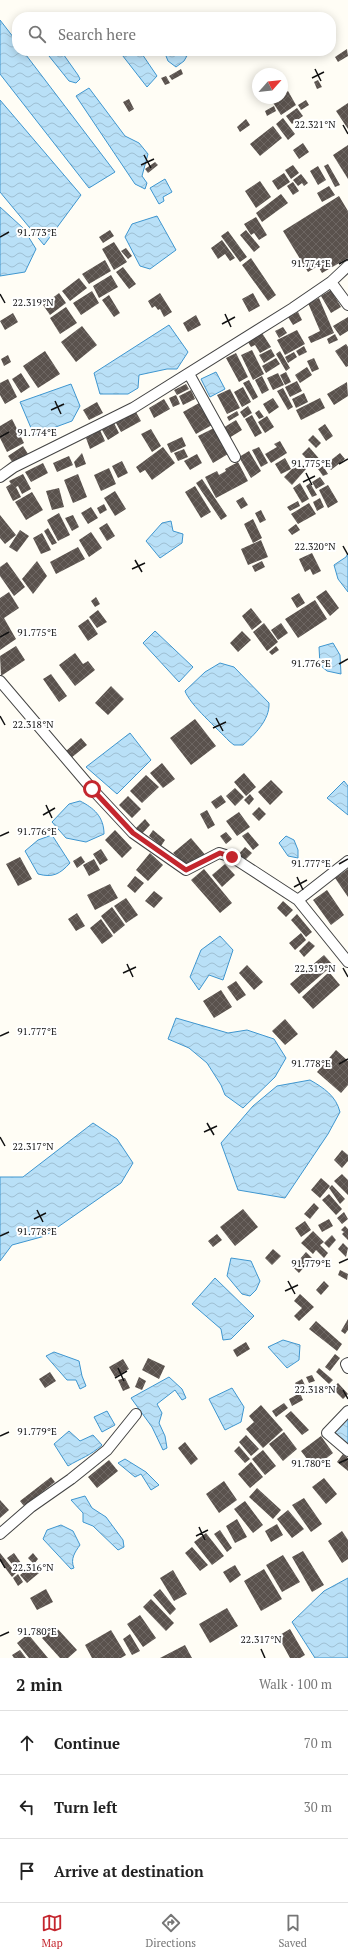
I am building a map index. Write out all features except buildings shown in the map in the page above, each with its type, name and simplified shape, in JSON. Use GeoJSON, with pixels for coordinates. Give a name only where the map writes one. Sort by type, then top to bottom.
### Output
{"type":"FeatureCollection","features":[{"type":"Feature","properties":{"kind":"street"},"geometry":{"type":"LineString","coordinates":[[0,477],[14,466],[133,408],[293,308],[331,282],[348,266]]}},
{"type":"Feature","properties":{"kind":"street"},"geometry":{"type":"LineString","coordinates":[[331,282],[348,305]]}},
{"type":"Feature","properties":{"kind":"street"},"geometry":{"type":"LineString","coordinates":[[189,374],[235,458]]}},
{"type":"Feature","properties":{"kind":"street"},"geometry":{"type":"LineString","coordinates":[[0,681],[92,789],[133,833],[186,870],[220,853],[232,857],[298,900],[348,962]]}},
{"type":"Feature","properties":{"kind":"street"},"geometry":{"type":"LineString","coordinates":[[298,900],[348,862]]}},
{"type":"Feature","properties":{"kind":"street"},"geometry":{"type":"LineString","coordinates":[[348,1363],[346,1364],[348,1368]]}},
{"type":"Feature","properties":{"kind":"street"},"geometry":{"type":"LineString","coordinates":[[348,1411],[327,1433],[348,1451]]}},
{"type":"Feature","properties":{"kind":"street"},"geometry":{"type":"LineString","coordinates":[[0,1534],[31,1507],[71,1479],[107,1450],[136,1414]]}},
{"type":"Feature","properties":{"kind":"water"},"geometry":{"type":"Polygon","coordinates":[[[0,20],[12,36],[12,56],[27,56],[115,172],[89,188],[0,74],[0,20]]]}},
{"type":"Feature","properties":{"kind":"water"},"geometry":{"type":"Polygon","coordinates":[[[49,56],[65,56],[80,79],[76,83],[69,81],[49,56]]]}},
{"type":"Feature","properties":{"kind":"water"},"geometry":{"type":"Polygon","coordinates":[[[123,56],[143,56],[157,76],[147,87],[123,56]]]}},
{"type":"Feature","properties":{"kind":"water"},"geometry":{"type":"Polygon","coordinates":[[[166,56],[187,56],[184,61],[176,67],[168,61],[166,56]]]}},
{"type":"Feature","properties":{"kind":"water"},"geometry":{"type":"Polygon","coordinates":[[[89,88],[125,136],[139,143],[148,154],[142,176],[147,183],[145,189],[135,184],[76,96],[89,88]]]}},
{"type":"Feature","properties":{"kind":"water"},"geometry":{"type":"Polygon","coordinates":[[[0,100],[81,195],[44,245],[0,192],[0,100]]]}},
{"type":"Feature","properties":{"kind":"water"},"geometry":{"type":"Polygon","coordinates":[[[165,179],[172,192],[163,197],[164,201],[159,204],[150,188],[165,179]]]}},
{"type":"Feature","properties":{"kind":"water"},"geometry":{"type":"Polygon","coordinates":[[[0,207],[23,228],[36,249],[25,272],[0,276],[0,207]]]}},
{"type":"Feature","properties":{"kind":"water"},"geometry":{"type":"Polygon","coordinates":[[[157,216],[176,250],[150,269],[140,266],[125,237],[132,224],[157,216]]]}},
{"type":"Feature","properties":{"kind":"water"},"geometry":{"type":"Polygon","coordinates":[[[169,325],[188,352],[177,369],[167,369],[139,375],[138,388],[128,394],[100,394],[94,373],[169,325]]]}},
{"type":"Feature","properties":{"kind":"water"},"geometry":{"type":"Polygon","coordinates":[[[216,372],[225,389],[210,397],[201,379],[216,372]]]}},
{"type":"Feature","properties":{"kind":"water"},"geometry":{"type":"Polygon","coordinates":[[[71,384],[80,406],[72,421],[34,435],[20,402],[71,384]]]}},
{"type":"Feature","properties":{"kind":"water"},"geometry":{"type":"Polygon","coordinates":[[[171,521],[173,531],[183,534],[182,543],[160,558],[146,541],[162,523],[171,521]]]}},
{"type":"Feature","properties":{"kind":"water"},"geometry":{"type":"Polygon","coordinates":[[[348,553],[348,592],[338,579],[334,565],[346,557],[348,553]]]}},
{"type":"Feature","properties":{"kind":"water"},"geometry":{"type":"Polygon","coordinates":[[[155,631],[193,667],[179,682],[143,643],[155,631]]]}},
{"type":"Feature","properties":{"kind":"water"},"geometry":{"type":"Polygon","coordinates":[[[333,643],[340,655],[341,674],[327,671],[320,665],[319,647],[333,643]]]}},
{"type":"Feature","properties":{"kind":"water"},"geometry":{"type":"Polygon","coordinates":[[[220,663],[234,667],[269,703],[269,709],[264,721],[256,732],[243,745],[234,745],[229,741],[198,710],[185,691],[205,672],[220,663]]]}},
{"type":"Feature","properties":{"kind":"water"},"geometry":{"type":"Polygon","coordinates":[[[130,733],[151,760],[117,794],[86,767],[130,733]]]}},
{"type":"Feature","properties":{"kind":"water"},"geometry":{"type":"Polygon","coordinates":[[[344,781],[348,786],[348,815],[327,798],[344,781]]]}},
{"type":"Feature","properties":{"kind":"water"},"geometry":{"type":"Polygon","coordinates":[[[80,801],[94,810],[100,818],[104,828],[104,834],[86,842],[66,838],[52,822],[69,804],[80,801]]]}},
{"type":"Feature","properties":{"kind":"water"},"geometry":{"type":"Polygon","coordinates":[[[52,835],[70,863],[56,874],[48,876],[38,874],[25,851],[38,840],[52,835]]]}},
{"type":"Feature","properties":{"kind":"water"},"geometry":{"type":"Polygon","coordinates":[[[286,836],[294,840],[298,850],[298,858],[288,856],[279,843],[286,836]]]}},
{"type":"Feature","properties":{"kind":"water"},"geometry":{"type":"Polygon","coordinates":[[[220,936],[233,950],[223,980],[209,975],[199,990],[190,977],[201,950],[220,936]]]}},
{"type":"Feature","properties":{"kind":"water"},"geometry":{"type":"Polygon","coordinates":[[[176,1018],[228,1033],[247,1030],[274,1039],[286,1058],[275,1077],[243,1108],[225,1095],[221,1085],[207,1063],[189,1048],[168,1039],[176,1018]]]}},
{"type":"Feature","properties":{"kind":"water"},"geometry":{"type":"Polygon","coordinates":[[[310,1080],[329,1093],[336,1101],[340,1112],[328,1134],[285,1198],[238,1190],[221,1143],[253,1106],[277,1086],[310,1080]]]}},
{"type":"Feature","properties":{"kind":"water"},"geometry":{"type":"Polygon","coordinates":[[[93,1123],[117,1139],[133,1163],[121,1183],[45,1236],[12,1245],[0,1261],[0,1177],[23,1177],[93,1123]]]}},
{"type":"Feature","properties":{"kind":"water"},"geometry":{"type":"Polygon","coordinates":[[[231,1258],[251,1261],[260,1281],[256,1290],[250,1296],[242,1294],[227,1276],[231,1258]]]}},
{"type":"Feature","properties":{"kind":"water"},"geometry":{"type":"Polygon","coordinates":[[[215,1278],[254,1316],[231,1339],[223,1340],[221,1329],[192,1304],[215,1278]]]}},
{"type":"Feature","properties":{"kind":"water"},"geometry":{"type":"Polygon","coordinates":[[[283,1340],[300,1345],[299,1360],[287,1368],[268,1347],[283,1340]]]}},
{"type":"Feature","properties":{"kind":"water"},"geometry":{"type":"Polygon","coordinates":[[[54,1352],[79,1361],[86,1386],[80,1389],[76,1380],[67,1380],[46,1356],[54,1352]]]}},
{"type":"Feature","properties":{"kind":"water"},"geometry":{"type":"Polygon","coordinates":[[[169,1377],[182,1389],[186,1398],[182,1400],[175,1390],[157,1404],[162,1413],[159,1423],[165,1436],[167,1448],[163,1450],[152,1427],[131,1398],[169,1377]]]}},
{"type":"Feature","properties":{"kind":"water"},"geometry":{"type":"Polygon","coordinates":[[[232,1388],[244,1407],[241,1422],[225,1430],[209,1399],[232,1388]]]}},
{"type":"Feature","properties":{"kind":"water"},"geometry":{"type":"Polygon","coordinates":[[[107,1411],[115,1425],[102,1432],[94,1417],[107,1411]]]}},
{"type":"Feature","properties":{"kind":"water"},"geometry":{"type":"Polygon","coordinates":[[[348,1414],[348,1448],[334,1431],[348,1414]]]}},
{"type":"Feature","properties":{"kind":"water"},"geometry":{"type":"Polygon","coordinates":[[[69,1431],[80,1441],[93,1435],[102,1445],[98,1449],[68,1466],[54,1444],[69,1431]]]}},
{"type":"Feature","properties":{"kind":"water"},"geometry":{"type":"Polygon","coordinates":[[[125,1459],[146,1472],[159,1485],[151,1490],[141,1474],[135,1477],[118,1463],[125,1459]]]}},
{"type":"Feature","properties":{"kind":"water"},"geometry":{"type":"Polygon","coordinates":[[[85,1496],[92,1508],[106,1517],[123,1540],[124,1547],[118,1550],[93,1526],[83,1522],[83,1513],[71,1500],[85,1496]]]}},
{"type":"Feature","properties":{"kind":"water"},"geometry":{"type":"Polygon","coordinates":[[[61,1525],[73,1531],[80,1545],[73,1559],[74,1568],[71,1569],[43,1539],[47,1530],[61,1525]]]}},
{"type":"Feature","properties":{"kind":"water"},"geometry":{"type":"Polygon","coordinates":[[[348,1578],[348,1658],[315,1658],[292,1622],[324,1591],[348,1578]]]}},
{"type":"Feature","properties":{"kind":"route"},"geometry":{"type":"LineString","coordinates":[[92,789],[133,833],[186,870],[220,853],[232,857]]}}]}
